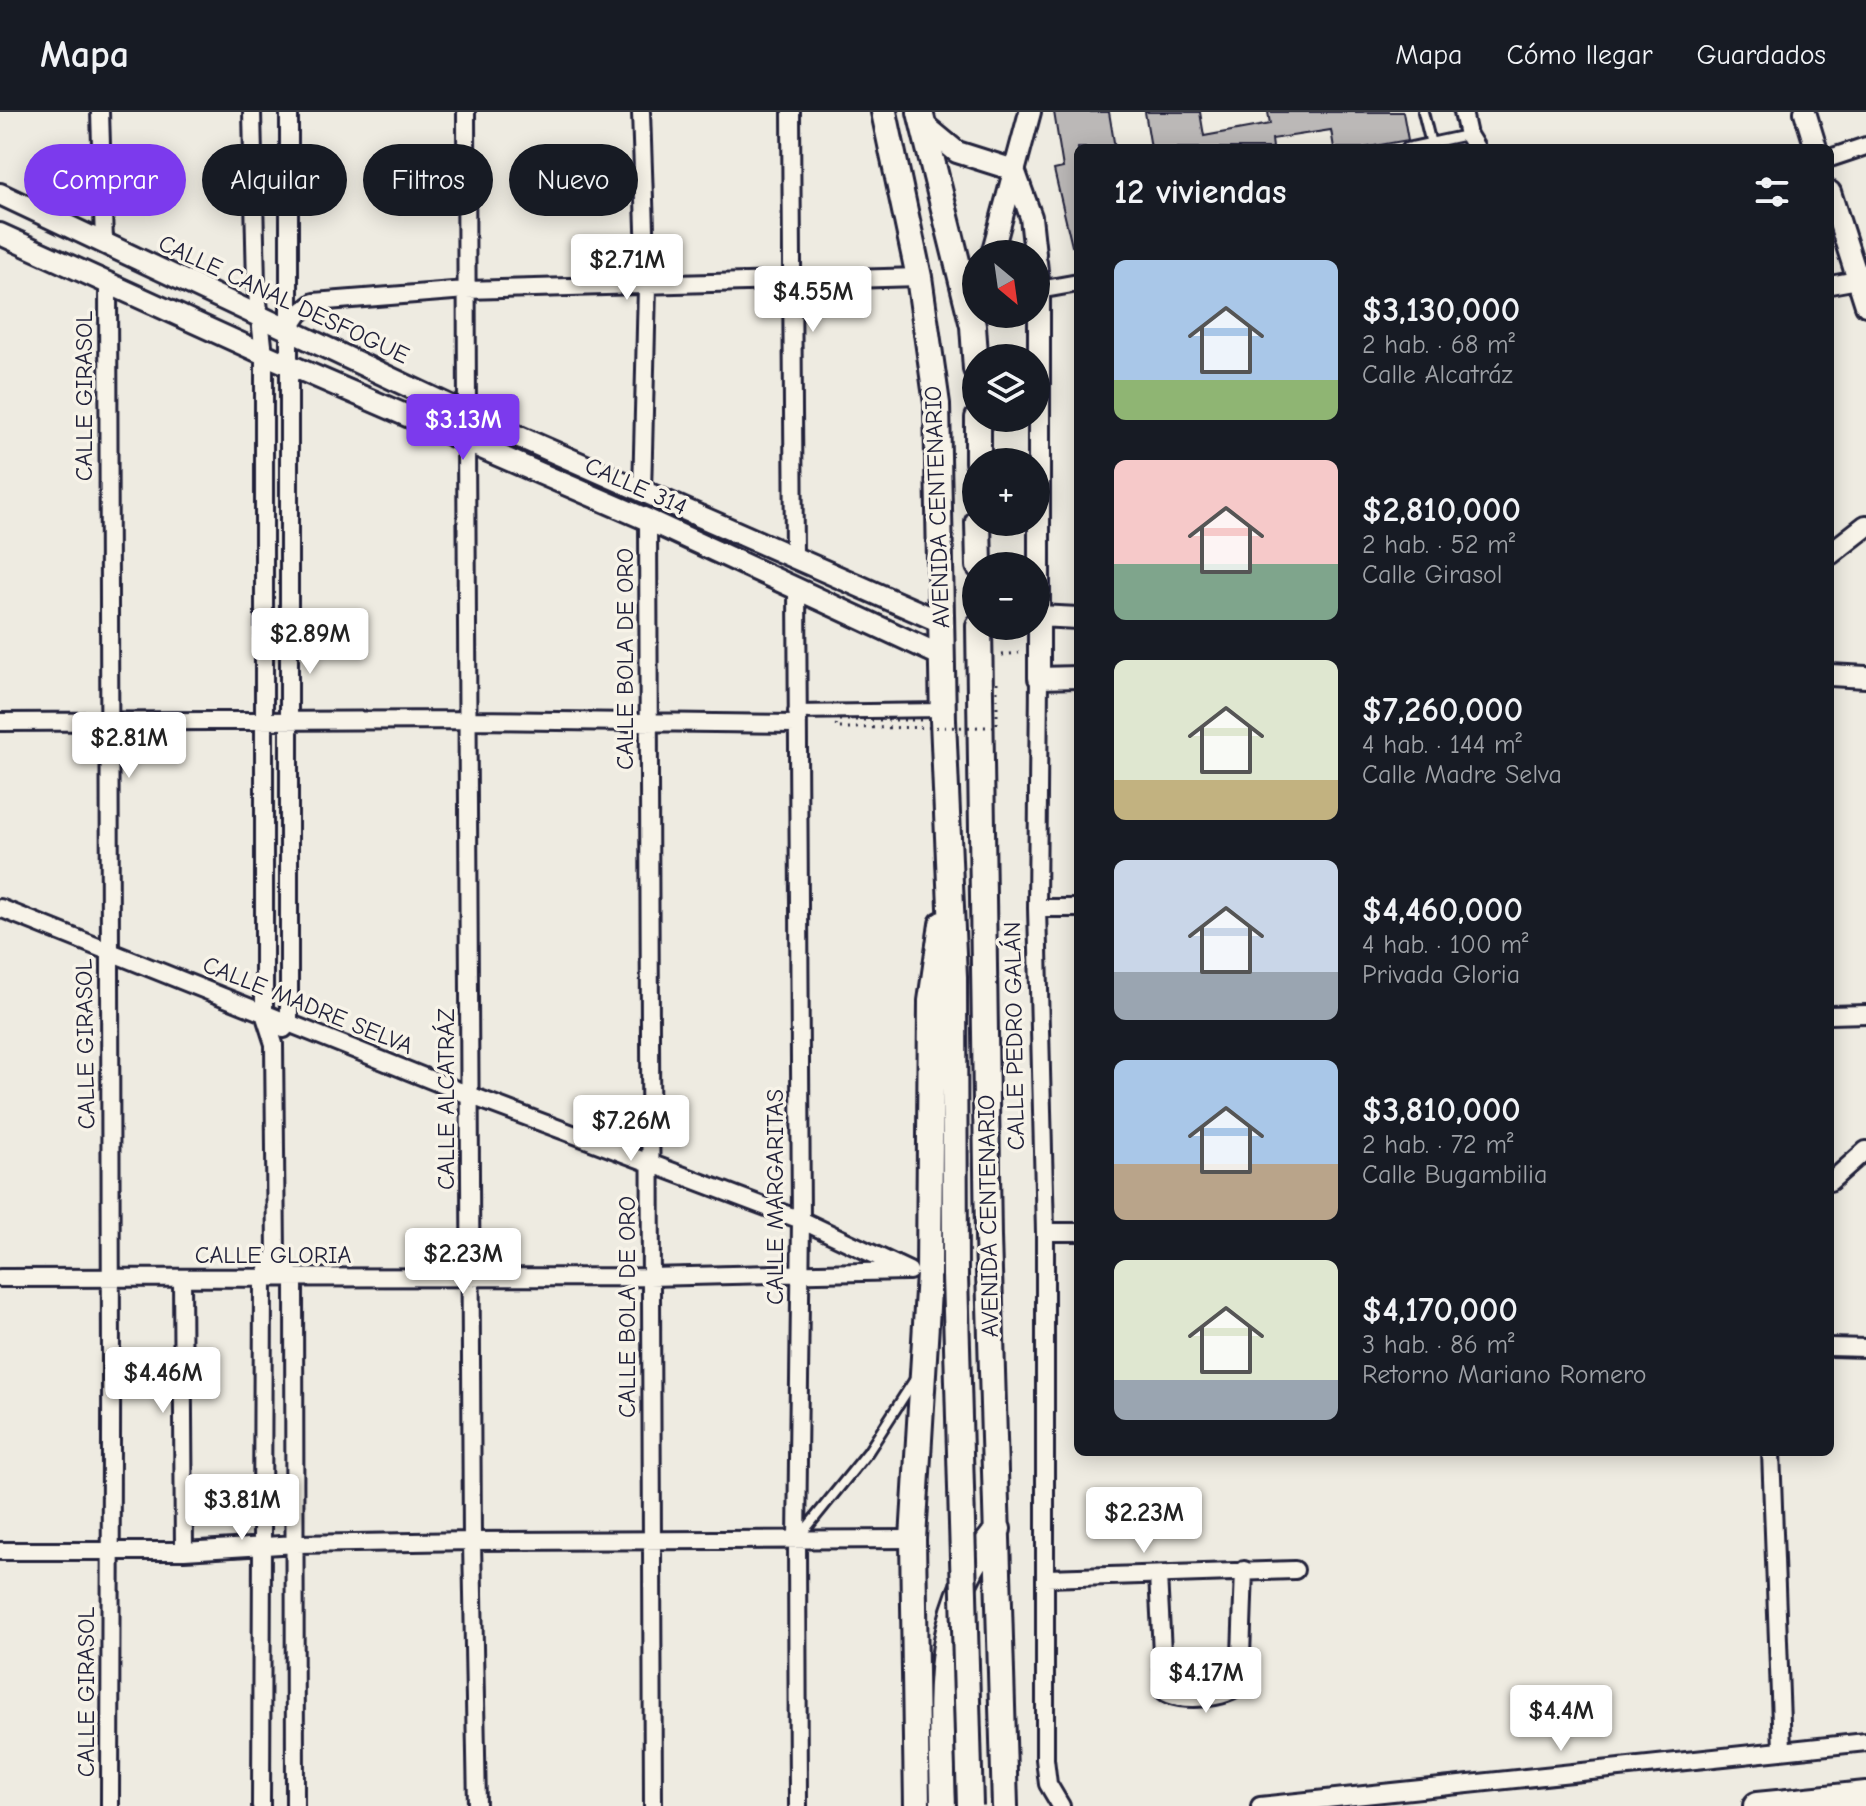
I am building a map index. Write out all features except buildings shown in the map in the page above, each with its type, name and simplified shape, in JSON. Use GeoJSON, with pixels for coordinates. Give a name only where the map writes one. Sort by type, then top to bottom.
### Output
{"type":"FeatureCollection","features":[{"type":"Feature","properties":{"kind":"highway"},"geometry":{"type":"LineString","coordinates":[[1757,1806],[1866,1795]]}},
{"type":"Feature","properties":{"kind":"main road","name":"AVENIDA CENTENARIO"},"geometry":{"type":"LineString","coordinates":[[884,112],[919,277],[937,404],[942,656],[932,715],[954,977],[955,1276],[970,1806]]}},
{"type":"Feature","properties":{"kind":"main road","name":"AVENIDA CENTENARIO"},"geometry":{"type":"LineString","coordinates":[[921,118],[962,271]]}},
{"type":"Feature","properties":{"kind":"main road","name":"AVENIDA CENTENARIO"},"geometry":{"type":"LineString","coordinates":[[979,640],[988,1237],[1005,1806]]}},
{"type":"Feature","properties":{"kind":"main road","name":"AVENIDA CENTENARIO"},"geometry":{"type":"LineString","coordinates":[[917,1806],[913,1539],[926,1361],[919,1272],[932,989],[940,930],[948,907]]}},
{"type":"Feature","properties":{"kind":"main road"},"geometry":{"type":"LineString","coordinates":[[943,1806],[942,1665],[948,1623],[963,1582],[998,1529]]}},
{"type":"Feature","properties":{"kind":"street"},"geometry":{"type":"LineString","coordinates":[[100,112],[104,243]]}},
{"type":"Feature","properties":{"kind":"street"},"geometry":{"type":"LineString","coordinates":[[252,112],[258,317],[264,354],[264,1013],[274,1044],[276,1255],[263,1279],[261,1806]]}},
{"type":"Feature","properties":{"kind":"street"},"geometry":{"type":"LineString","coordinates":[[274,1044],[289,1023],[289,112]]}},
{"type":"Feature","properties":{"kind":"street"},"geometry":{"type":"LineString","coordinates":[[466,112],[467,414]]}},
{"type":"Feature","properties":{"kind":"street"},"geometry":{"type":"LineString","coordinates":[[641,112],[647,287],[642,493]]}},
{"type":"Feature","properties":{"kind":"street"},"geometry":{"type":"LineString","coordinates":[[791,112],[794,557]]}},
{"type":"Feature","properties":{"kind":"street"},"geometry":{"type":"LineString","coordinates":[[996,240],[1030,112]]}},
{"type":"Feature","properties":{"kind":"street"},"geometry":{"type":"LineString","coordinates":[[1463,112],[1472,142]]}},
{"type":"Feature","properties":{"kind":"street"},"geometry":{"type":"LineString","coordinates":[[1805,112],[1815,144]]}},
{"type":"Feature","properties":{"kind":"street"},"geometry":{"type":"LineString","coordinates":[[921,118],[957,152],[1014,170]]}},
{"type":"Feature","properties":{"kind":"street"},"geometry":{"type":"LineString","coordinates":[[1834,157],[1866,146]]}},
{"type":"Feature","properties":{"kind":"street"},"geometry":{"type":"LineString","coordinates":[[1014,170],[1031,217],[1032,240]]}},
{"type":"Feature","properties":{"kind":"street","name":"CALLE CANAL DESFOGUE"},"geometry":{"type":"LineString","coordinates":[[0,194],[467,414],[941,622]]}},
{"type":"Feature","properties":{"kind":"street"},"geometry":{"type":"LineString","coordinates":[[1834,206],[1866,305]]}},
{"type":"Feature","properties":{"kind":"street","name":"CALLE 314"},"geometry":{"type":"LineString","coordinates":[[0,234],[264,354],[648,520],[942,656]]}},
{"type":"Feature","properties":{"kind":"street"},"geometry":{"type":"LineString","coordinates":[[288,331],[299,314],[314,302],[466,290],[919,277]]}},
{"type":"Feature","properties":{"kind":"street"},"geometry":{"type":"LineString","coordinates":[[1834,284],[1858,280]]}},
{"type":"Feature","properties":{"kind":"street","name":"CALLE GIRASOL"},"geometry":{"type":"LineString","coordinates":[[108,282],[108,949],[113,1279],[110,1806]]}},
{"type":"Feature","properties":{"kind":"street"},"geometry":{"type":"LineString","coordinates":[[1050,288],[1074,284]]}},
{"type":"Feature","properties":{"kind":"street","name":"CALLE PEDRO GALÁN"},"geometry":{"type":"LineString","coordinates":[[1039,328],[1039,552]]}},
{"type":"Feature","properties":{"kind":"street","name":"CALLE ALCATRÁZ"},"geometry":{"type":"LineString","coordinates":[[466,440],[470,720],[472,1541],[477,1806]]}},
{"type":"Feature","properties":{"kind":"street","name":"CALLE BOLA DE ORO"},"geometry":{"type":"LineString","coordinates":[[648,520],[653,1806]]}},
{"type":"Feature","properties":{"kind":"street"},"geometry":{"type":"LineString","coordinates":[[1834,551],[1866,526]]}},
{"type":"Feature","properties":{"kind":"street","name":"CALLE MARGARITAS"},"geometry":{"type":"LineString","coordinates":[[797,588],[795,718],[801,1220],[798,1806]]}},
{"type":"Feature","properties":{"kind":"street"},"geometry":{"type":"LineString","coordinates":[[1050,617],[1074,618]]}},
{"type":"Feature","properties":{"kind":"street","name":"CALLE PEDRO GALÁN"},"geometry":{"type":"LineString","coordinates":[[1038,640],[1037,908],[1045,1232],[1045,1759],[1048,1784],[1060,1806]]}},
{"type":"Feature","properties":{"kind":"street"},"geometry":{"type":"LineString","coordinates":[[1834,675],[1866,677]]}},
{"type":"Feature","properties":{"kind":"street"},"geometry":{"type":"LineString","coordinates":[[1039,678],[1074,677]]}},
{"type":"Feature","properties":{"kind":"street"},"geometry":{"type":"LineString","coordinates":[[0,722],[470,720],[649,723],[932,715]]}},
{"type":"Feature","properties":{"kind":"street","name":"CALLE MADRE SELVA"},"geometry":{"type":"LineString","coordinates":[[0,908],[469,1095],[801,1220],[919,1272]]}},
{"type":"Feature","properties":{"kind":"street"},"geometry":{"type":"LineString","coordinates":[[1037,908],[1074,908]]}},
{"type":"Feature","properties":{"kind":"street"},"geometry":{"type":"LineString","coordinates":[[1834,1015],[1866,1014]]}},
{"type":"Feature","properties":{"kind":"street"},"geometry":{"type":"LineString","coordinates":[[1834,1178],[1866,1150]]}},
{"type":"Feature","properties":{"kind":"street"},"geometry":{"type":"LineString","coordinates":[[1045,1232],[1074,1232]]}},
{"type":"Feature","properties":{"kind":"street"},"geometry":{"type":"LineString","coordinates":[[276,1255],[294,1279],[295,1806]]}},
{"type":"Feature","properties":{"kind":"street","name":"CALLE GLORIA"},"geometry":{"type":"LineString","coordinates":[[0,1278],[649,1277],[919,1272]]}},
{"type":"Feature","properties":{"kind":"street"},"geometry":{"type":"LineString","coordinates":[[182,1279],[184,1551]]}},
{"type":"Feature","properties":{"kind":"street"},"geometry":{"type":"LineString","coordinates":[[1834,1347],[1866,1348]]}},
{"type":"Feature","properties":{"kind":"street"},"geometry":{"type":"LineString","coordinates":[[1771,1456],[1782,1749]]}},
{"type":"Feature","properties":{"kind":"street"},"geometry":{"type":"LineString","coordinates":[[0,1551],[184,1551],[296,1544],[472,1541],[913,1539]]}},
{"type":"Feature","properties":{"kind":"street"},"geometry":{"type":"LineString","coordinates":[[1158,1575],[1162,1685],[1168,1695],[1179,1697],[1226,1694],[1238,1689],[1244,1570]]}},
{"type":"Feature","properties":{"kind":"street"},"geometry":{"type":"LineString","coordinates":[[1047,1578],[1295,1570]]}},
{"type":"Feature","properties":{"kind":"street"},"geometry":{"type":"LineString","coordinates":[[1260,1806],[1866,1742]]}},
{"type":"Feature","properties":{"kind":"lane"},"geometry":{"type":"LineString","coordinates":[[1423,112],[1431,144],[1472,142]]}},
{"type":"Feature","properties":{"kind":"lane"},"geometry":{"type":"LineString","coordinates":[[797,1540],[868,1452],[926,1361]]}},
{"type":"Feature","properties":{"kind":"path"},"geometry":{"type":"LineString","coordinates":[[979,657],[1038,651]]}},
{"type":"Feature","properties":{"kind":"path"},"geometry":{"type":"LineString","coordinates":[[932,715],[837,720],[836,728],[997,727],[997,676]]}}]}
